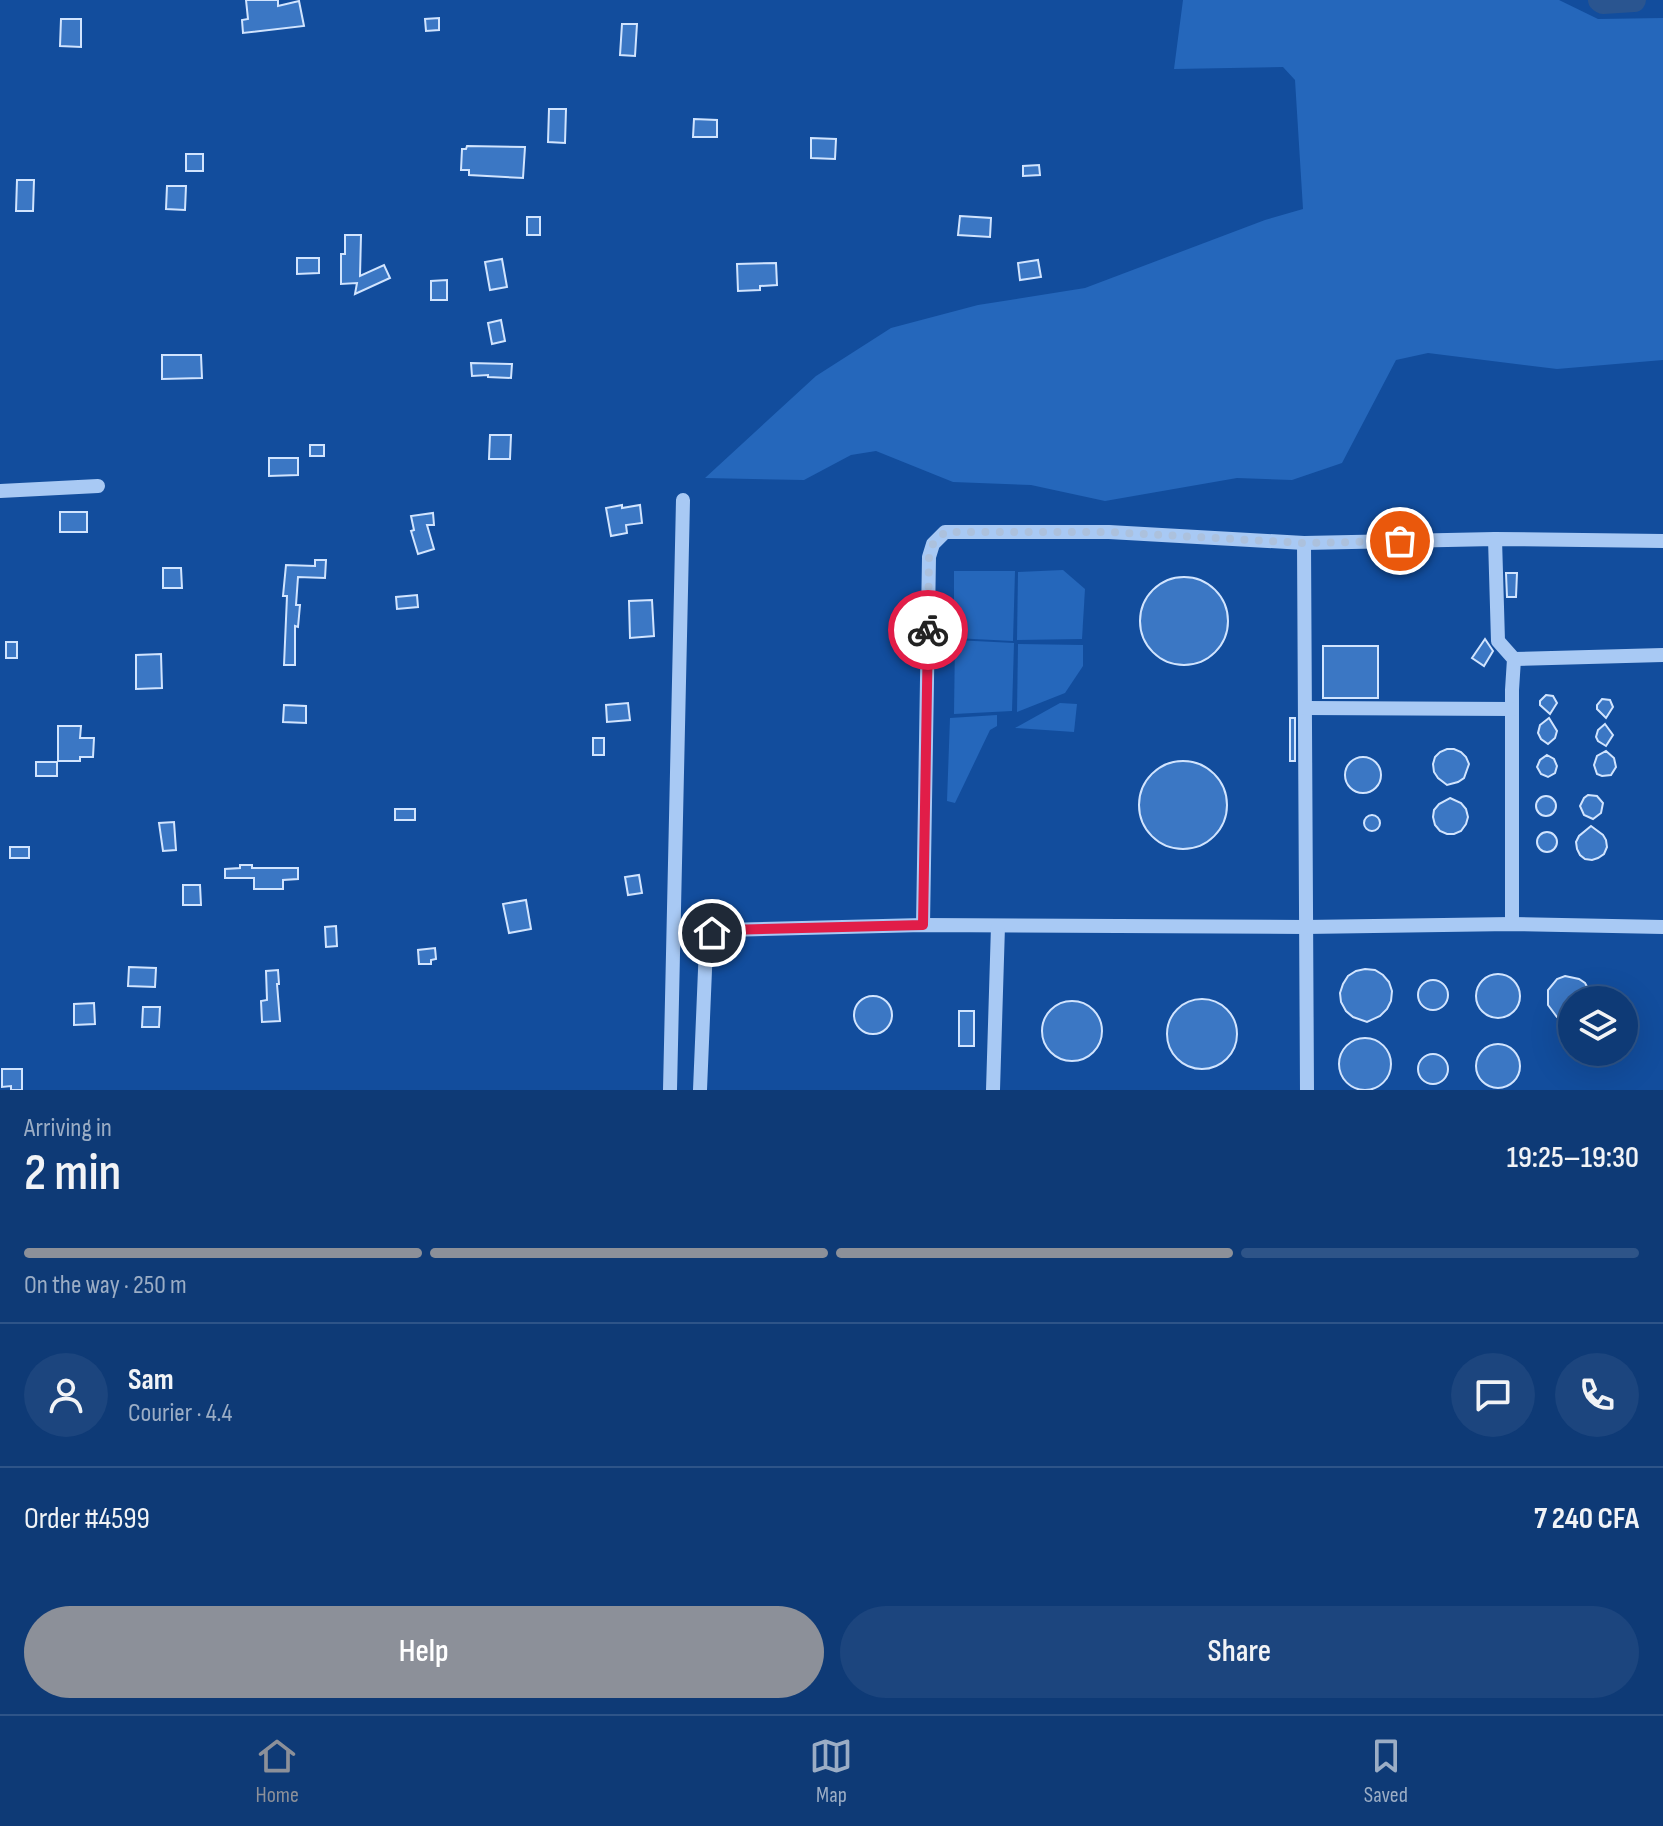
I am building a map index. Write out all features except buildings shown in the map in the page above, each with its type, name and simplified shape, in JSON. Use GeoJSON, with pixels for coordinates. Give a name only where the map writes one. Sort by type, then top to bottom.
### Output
{"type":"FeatureCollection","features":[{"type":"Feature","properties":{"kind":"street"},"geometry":{"type":"LineString","coordinates":[[0,491],[98,486]]}},
{"type":"Feature","properties":{"kind":"street"},"geometry":{"type":"LineString","coordinates":[[670,1090],[683,500]]}},
{"type":"Feature","properties":{"kind":"street"},"geometry":{"type":"LineString","coordinates":[[923,925],[929,557],[933,544],[945,532],[1109,532],[1304,543],[1495,539],[1663,541]]}},
{"type":"Feature","properties":{"kind":"street"},"geometry":{"type":"LineString","coordinates":[[1495,539],[1498,641],[1514,659],[1512,924]]}},
{"type":"Feature","properties":{"kind":"street"},"geometry":{"type":"LineString","coordinates":[[1304,543],[1307,1090]]}},
{"type":"Feature","properties":{"kind":"street"},"geometry":{"type":"LineString","coordinates":[[1514,659],[1663,655]]}},
{"type":"Feature","properties":{"kind":"street"},"geometry":{"type":"LineString","coordinates":[[1306,708],[1512,709]]}},
{"type":"Feature","properties":{"kind":"street"},"geometry":{"type":"LineString","coordinates":[[700,1090],[706,946],[712,933],[726,930],[923,925],[1305,927],[1512,924],[1663,927]]}},
{"type":"Feature","properties":{"kind":"street"},"geometry":{"type":"LineString","coordinates":[[993,1090],[998,926]]}},
{"type":"Feature","properties":{"kind":"shaded area"},"geometry":{"type":"Polygon","coordinates":[[[1183,0],[1559,0],[1598,19],[1663,18],[1663,360],[1557,369],[1428,353],[1396,360],[1342,463],[1292,480],[1237,478],[1105,501],[1031,485],[953,482],[876,451],[851,455],[804,480],[705,478],[816,376],[891,328],[978,305],[1085,288],[1265,220],[1303,209],[1295,80],[1283,67],[1174,69],[1183,0]]]}},
{"type":"Feature","properties":{"kind":"shaded area"},"geometry":{"type":"Polygon","coordinates":[[[1063,570],[1085,589],[1082,639],[1017,640],[1018,572],[1063,570]]]}},
{"type":"Feature","properties":{"kind":"shaded area"},"geometry":{"type":"Polygon","coordinates":[[[954,571],[1015,571],[1013,641],[954,638],[954,571]]]}},
{"type":"Feature","properties":{"kind":"shaded area"},"geometry":{"type":"Polygon","coordinates":[[[955,640],[1014,643],[1012,711],[954,714],[955,640]]]}},
{"type":"Feature","properties":{"kind":"shaded area"},"geometry":{"type":"Polygon","coordinates":[[[1018,644],[1083,645],[1083,666],[1065,693],[1017,712],[1018,644]]]}},
{"type":"Feature","properties":{"kind":"shaded area"},"geometry":{"type":"Polygon","coordinates":[[[1060,703],[1077,704],[1074,732],[1015,728],[1060,703]]]}},
{"type":"Feature","properties":{"kind":"shaded area"},"geometry":{"type":"Polygon","coordinates":[[[997,715],[997,726],[990,730],[955,803],[947,801],[950,718],[997,715]]]}},
{"type":"Feature","properties":{"kind":"waterway"},"geometry":{"type":"LineString","coordinates":[[1600,0],[1634,0]]}},
{"type":"Feature","properties":{"kind":"way so far"},"geometry":{"type":"LineString","coordinates":[[928,630],[929,557],[933,544],[945,532],[1109,532],[1304,543],[1400,541]]}},
{"type":"Feature","properties":{"kind":"route"},"geometry":{"type":"LineString","coordinates":[[712,933],[726,930],[923,925],[928,630]]}}]}
